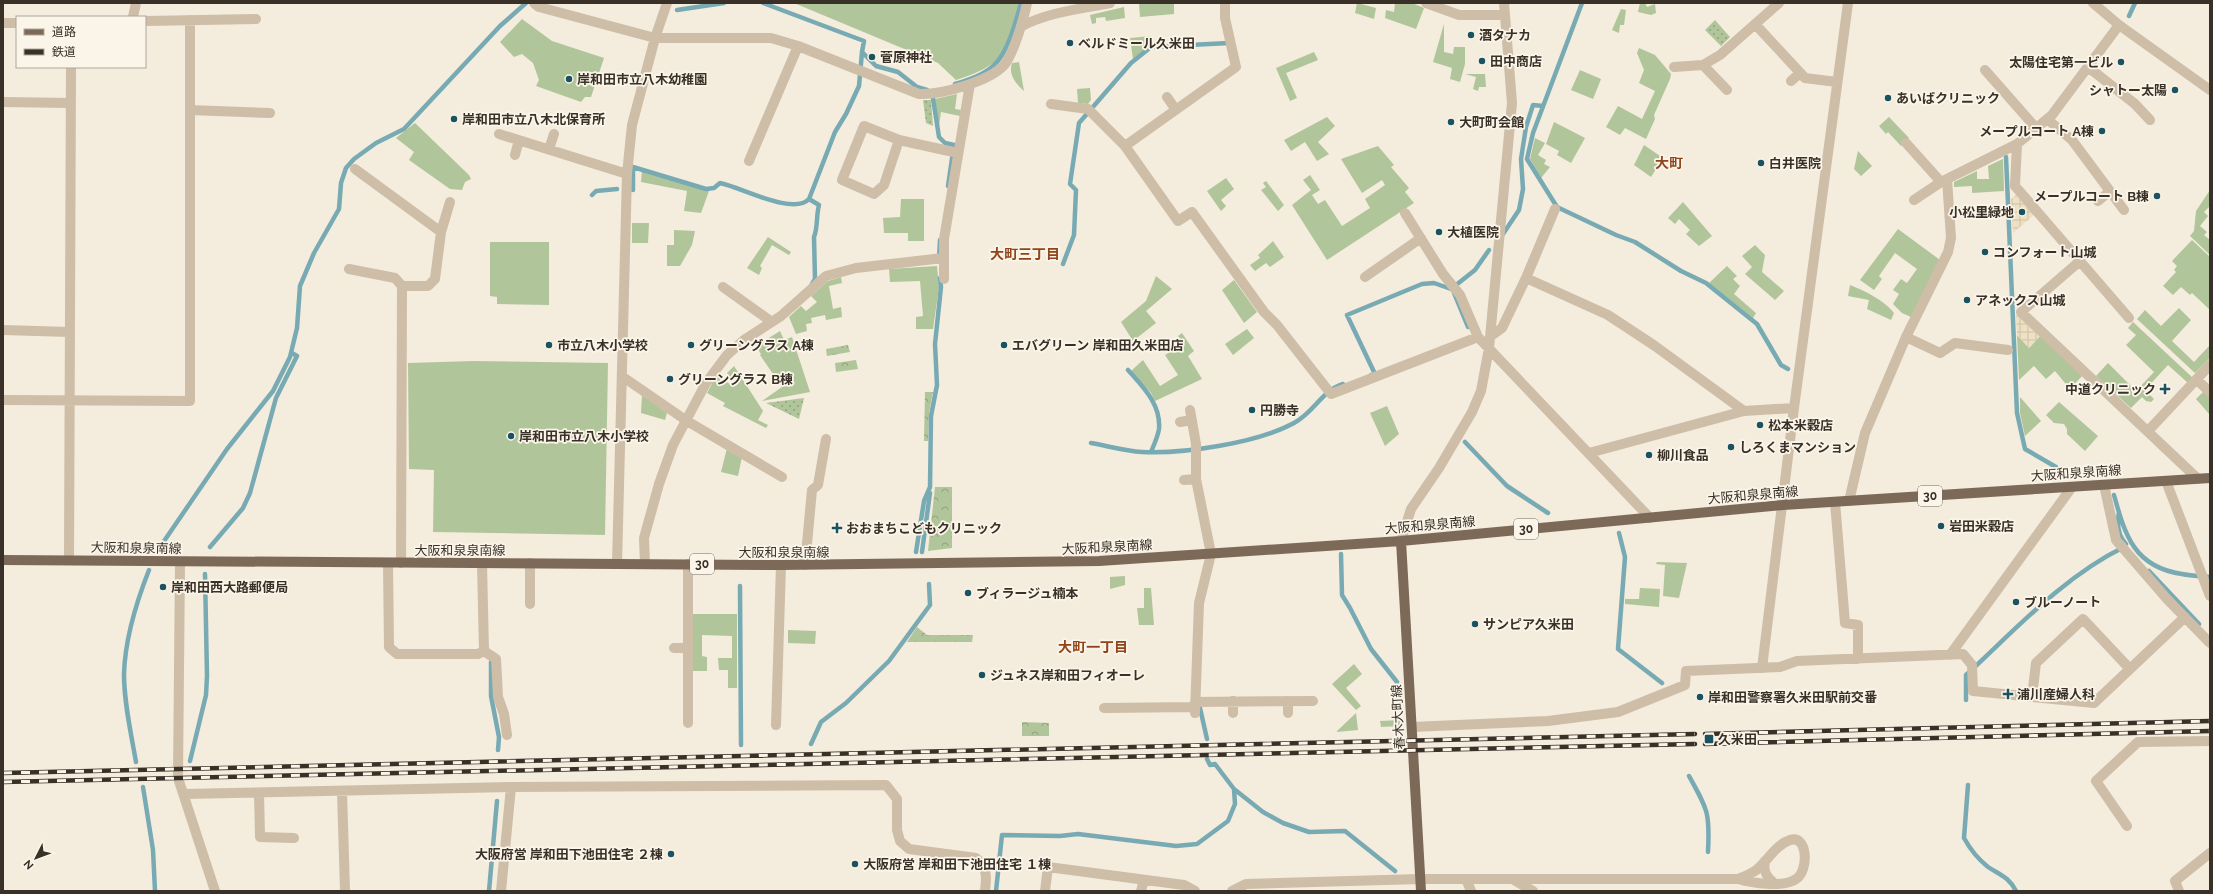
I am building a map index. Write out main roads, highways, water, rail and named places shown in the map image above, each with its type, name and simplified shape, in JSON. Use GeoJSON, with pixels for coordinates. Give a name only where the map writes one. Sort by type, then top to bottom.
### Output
{"type":"FeatureCollection","features":[{"type":"Feature","properties":{"kind":"main road","name":"大阪和泉泉南線"},"geometry":{"type":"LineString","coordinates":[[3,560],[781,565],[1098,561],[1401,541],[1783,505],[2210,478]]}},
{"type":"Feature","properties":{"kind":"main road","name":"春木大町線"},"geometry":{"type":"LineString","coordinates":[[1401,541],[1421,891]]}},
{"type":"Feature","properties":{"kind":"waterway"},"geometry":{"type":"LineString","coordinates":[[160,547],[227,449],[273,391],[290,357],[297,328],[300,286],[314,253],[339,209],[341,183],[346,168],[354,159],[376,143],[404,129],[500,26],[526,3]]}},
{"type":"Feature","properties":{"kind":"waterway"},"geometry":{"type":"LineString","coordinates":[[677,10],[724,3]]}},
{"type":"Feature","properties":{"kind":"waterway"},"geometry":{"type":"LineString","coordinates":[[763,3],[864,41],[862,52]]}},
{"type":"Feature","properties":{"kind":"waterway"},"geometry":{"type":"LineString","coordinates":[[955,84],[981,74],[990,69],[999,60],[1011,36],[1021,3]]}},
{"type":"Feature","properties":{"kind":"waterway"},"geometry":{"type":"LineString","coordinates":[[1582,3],[1533,133],[1527,159],[1557,207],[1616,235],[1635,242],[1681,271],[1706,283],[1757,324],[1781,365],[1788,369]]}},
{"type":"Feature","properties":{"kind":"waterway"},"geometry":{"type":"LineString","coordinates":[[2129,16],[2135,3]]}},
{"type":"Feature","properties":{"kind":"waterway"},"geometry":{"type":"LineString","coordinates":[[1063,264],[1074,235],[1076,190],[1070,184],[1079,123],[1131,63],[1151,47],[1229,43]]}},
{"type":"Feature","properties":{"kind":"waterway"},"geometry":{"type":"LineString","coordinates":[[633,190],[633,167],[706,189],[714,188],[720,183],[766,199],[791,204],[801,203],[809,199],[835,132],[846,114],[859,86],[862,52],[876,66],[898,72],[917,87],[927,90]]}},
{"type":"Feature","properties":{"kind":"waterway"},"geometry":{"type":"LineString","coordinates":[[932,92],[939,137],[945,143],[954,145],[948,186]]}},
{"type":"Feature","properties":{"kind":"waterway"},"geometry":{"type":"LineString","coordinates":[[1503,234],[1519,210],[1523,189],[1521,159],[1526,127],[1533,105],[1543,106]]}},
{"type":"Feature","properties":{"kind":"waterway"},"geometry":{"type":"LineString","coordinates":[[2006,157],[2017,413],[2025,449],[2056,467],[2056,478]]}},
{"type":"Feature","properties":{"kind":"waterway"},"geometry":{"type":"LineString","coordinates":[[592,195],[596,191],[617,189]]}},
{"type":"Feature","properties":{"kind":"waterway"},"geometry":{"type":"LineString","coordinates":[[809,199],[819,205],[814,237],[815,279],[812,284]]}},
{"type":"Feature","properties":{"kind":"waterway"},"geometry":{"type":"LineString","coordinates":[[939,259],[940,240]]}},
{"type":"Feature","properties":{"kind":"waterway"},"geometry":{"type":"LineString","coordinates":[[1371,375],[1375,374],[1347,315],[1422,284],[1434,283],[1451,289],[1475,270],[1489,250]]}},
{"type":"Feature","properties":{"kind":"waterway"},"geometry":{"type":"LineString","coordinates":[[916,552],[924,501],[930,487],[931,416],[937,385],[935,344],[941,287],[940,278]]}},
{"type":"Feature","properties":{"kind":"waterway"},"geometry":{"type":"LineString","coordinates":[[1454,293],[1468,327]]}},
{"type":"Feature","properties":{"kind":"waterway"},"geometry":{"type":"LineString","coordinates":[[210,547],[243,508],[250,493],[276,398],[297,356],[292,353]]}},
{"type":"Feature","properties":{"kind":"waterway"},"geometry":{"type":"LineString","coordinates":[[1128,370],[1150,396],[1157,412],[1159,429],[1151,452]]}},
{"type":"Feature","properties":{"kind":"waterway"},"geometry":{"type":"LineString","coordinates":[[1091,443],[1129,451],[1142,452],[1178,451],[1220,446],[1261,436],[1294,423],[1329,392],[1343,384]]}},
{"type":"Feature","properties":{"kind":"waterway"},"geometry":{"type":"LineString","coordinates":[[1465,442],[1507,486],[1548,513]]}},
{"type":"Feature","properties":{"kind":"waterway"},"geometry":{"type":"LineString","coordinates":[[922,552],[930,493]]}},
{"type":"Feature","properties":{"kind":"waterway"},"geometry":{"type":"LineString","coordinates":[[2114,495],[2128,536],[2134,547],[2142,556],[2153,564],[2166,570],[2186,575],[2210,577]]}},
{"type":"Feature","properties":{"kind":"waterway"},"geometry":{"type":"LineString","coordinates":[[2119,512],[2119,529],[2121,537],[2126,544]]}},
{"type":"Feature","properties":{"kind":"waterway"},"geometry":{"type":"LineString","coordinates":[[1619,533],[1625,557],[1618,649],[1662,683]]}},
{"type":"Feature","properties":{"kind":"waterway"},"geometry":{"type":"LineString","coordinates":[[1966,700],[1966,675],[2040,605],[2080,573],[2124,547]]}},
{"type":"Feature","properties":{"kind":"waterway"},"geometry":{"type":"LineString","coordinates":[[1341,554],[1342,595],[1371,649],[1397,682]]}},
{"type":"Feature","properties":{"kind":"waterway"},"geometry":{"type":"LineString","coordinates":[[136,762],[128,718],[124,674],[126,647],[132,621],[149,570]]}},
{"type":"Feature","properties":{"kind":"waterway"},"geometry":{"type":"LineString","coordinates":[[2149,571],[2199,624]]}},
{"type":"Feature","properties":{"kind":"waterway"},"geometry":{"type":"LineString","coordinates":[[190,761],[206,695],[205,574]]}},
{"type":"Feature","properties":{"kind":"waterway"},"geometry":{"type":"LineString","coordinates":[[811,744],[821,722],[846,703],[889,661],[930,605],[929,584]]}},
{"type":"Feature","properties":{"kind":"waterway"},"geometry":{"type":"LineString","coordinates":[[740,586],[741,745]]}},
{"type":"Feature","properties":{"kind":"waterway"},"geometry":{"type":"LineString","coordinates":[[491,662],[491,696],[499,737],[498,750]]}},
{"type":"Feature","properties":{"kind":"waterway"},"geometry":{"type":"LineString","coordinates":[[1200,708],[1207,739]]}},
{"type":"Feature","properties":{"kind":"waterway"},"geometry":{"type":"LineString","coordinates":[[1207,759],[1210,765],[1215,764],[1234,789],[1263,812],[1283,823],[1309,832],[1345,831],[1395,871]]}},
{"type":"Feature","properties":{"kind":"waterway"},"geometry":{"type":"LineString","coordinates":[[1689,776],[1706,812],[1709,828],[1708,852]]}},
{"type":"Feature","properties":{"kind":"waterway"},"geometry":{"type":"LineString","coordinates":[[1968,785],[1964,838],[1981,861],[2007,879],[2016,891]]}},
{"type":"Feature","properties":{"kind":"waterway"},"geometry":{"type":"LineString","coordinates":[[143,787],[153,850],[155,891]]}},
{"type":"Feature","properties":{"kind":"waterway"},"geometry":{"type":"LineString","coordinates":[[996,891],[1002,835],[1060,836],[1078,834],[1176,846],[1197,844],[1228,821],[1235,804],[1234,789]]}},
{"type":"Feature","properties":{"kind":"waterway"},"geometry":{"type":"LineString","coordinates":[[489,891],[497,801]]}},
{"type":"Feature","properties":{"kind":"railway"},"geometry":{"type":"LineString","coordinates":[[1705,734],[2210,721]]}},
{"type":"Feature","properties":{"kind":"railway"},"geometry":{"type":"LineString","coordinates":[[1705,744],[2210,731]]}},
{"type":"Feature","properties":{"kind":"railway"},"geometry":{"type":"LineString","coordinates":[[3,773],[1695,734]]}},
{"type":"Feature","properties":{"kind":"railway"},"geometry":{"type":"LineString","coordinates":[[3,782],[1695,744]]}},
{"type":"Feature","properties":{"kind":"place","name":"酒タナカ"},"geometry":{"type":"Point","coordinates":[1471,35]}},
{"type":"Feature","properties":{"kind":"place","name":"ベルドミール久米田"},"geometry":{"type":"Point","coordinates":[1070,43]}},
{"type":"Feature","properties":{"kind":"place","name":"菅原神社"},"geometry":{"type":"Point","coordinates":[872,57]}},
{"type":"Feature","properties":{"kind":"place","name":"田中商店"},"geometry":{"type":"Point","coordinates":[1482,61]}},
{"type":"Feature","properties":{"kind":"place","name":"太陽住宅第一ビル"},"geometry":{"type":"Point","coordinates":[2121,62]}},
{"type":"Feature","properties":{"kind":"place","name":"岸和田市立八木幼稚園"},"geometry":{"type":"Point","coordinates":[569,79]}},
{"type":"Feature","properties":{"kind":"place","name":"シャトー太陽"},"geometry":{"type":"Point","coordinates":[2175,90]}},
{"type":"Feature","properties":{"kind":"place","name":"あいばクリニック"},"geometry":{"type":"Point","coordinates":[1888,98]}},
{"type":"Feature","properties":{"kind":"place","name":"岸和田市立八木北保育所"},"geometry":{"type":"Point","coordinates":[454,119]}},
{"type":"Feature","properties":{"kind":"place","name":"大町町会館"},"geometry":{"type":"Point","coordinates":[1451,122]}},
{"type":"Feature","properties":{"kind":"place","name":"メープルコート A棟"},"geometry":{"type":"Point","coordinates":[2102,131]}},
{"type":"Feature","properties":{"kind":"place","name":"白井医院"},"geometry":{"type":"Point","coordinates":[1761,163]}},
{"type":"Feature","properties":{"kind":"place","name":"メープルコート B棟"},"geometry":{"type":"Point","coordinates":[2157,196]}},
{"type":"Feature","properties":{"kind":"place","name":"小松里緑地"},"geometry":{"type":"Point","coordinates":[2022,212]}},
{"type":"Feature","properties":{"kind":"place","name":"大植医院"},"geometry":{"type":"Point","coordinates":[1439,232]}},
{"type":"Feature","properties":{"kind":"place","name":"コンフォート山城"},"geometry":{"type":"Point","coordinates":[1985,252]}},
{"type":"Feature","properties":{"kind":"place","name":"アネックス山城"},"geometry":{"type":"Point","coordinates":[1967,300]}},
{"type":"Feature","properties":{"kind":"place","name":"市立八木小学校"},"geometry":{"type":"Point","coordinates":[549,345]}},
{"type":"Feature","properties":{"kind":"place","name":"グリーングラス A棟"},"geometry":{"type":"Point","coordinates":[691,345]}},
{"type":"Feature","properties":{"kind":"place","name":"エバグリーン 岸和田久米田店"},"geometry":{"type":"Point","coordinates":[1004,345]}},
{"type":"Feature","properties":{"kind":"place","name":"グリーングラス B棟"},"geometry":{"type":"Point","coordinates":[670,379]}},
{"type":"Feature","properties":{"kind":"place","name":"中道クリニック"},"geometry":{"type":"Point","coordinates":[2165,389]}},
{"type":"Feature","properties":{"kind":"place","name":"円勝寺"},"geometry":{"type":"Point","coordinates":[1252,410]}},
{"type":"Feature","properties":{"kind":"place","name":"松本米穀店"},"geometry":{"type":"Point","coordinates":[1760,425]}},
{"type":"Feature","properties":{"kind":"place","name":"岸和田市立八木小学校"},"geometry":{"type":"Point","coordinates":[511,436]}},
{"type":"Feature","properties":{"kind":"place","name":"しろくまマンション"},"geometry":{"type":"Point","coordinates":[1731,447]}},
{"type":"Feature","properties":{"kind":"place","name":"柳川食品"},"geometry":{"type":"Point","coordinates":[1649,455]}},
{"type":"Feature","properties":{"kind":"place","name":"岩田米穀店"},"geometry":{"type":"Point","coordinates":[1941,526]}},
{"type":"Feature","properties":{"kind":"place","name":"おおまちこどもクリニック"},"geometry":{"type":"Point","coordinates":[837,528]}},
{"type":"Feature","properties":{"kind":"place","name":"岸和田西大路郵便局"},"geometry":{"type":"Point","coordinates":[163,587]}},
{"type":"Feature","properties":{"kind":"place","name":"ブィラージュ楠本"},"geometry":{"type":"Point","coordinates":[968,593]}},
{"type":"Feature","properties":{"kind":"place","name":"ブルーノート"},"geometry":{"type":"Point","coordinates":[2016,602]}},
{"type":"Feature","properties":{"kind":"place","name":"サンピア久米田"},"geometry":{"type":"Point","coordinates":[1475,624]}},
{"type":"Feature","properties":{"kind":"place","name":"ジュネス岸和田フィオーレ"},"geometry":{"type":"Point","coordinates":[982,675]}},
{"type":"Feature","properties":{"kind":"place","name":"浦川産婦人科"},"geometry":{"type":"Point","coordinates":[2008,694]}},
{"type":"Feature","properties":{"kind":"place","name":"岸和田警察署久米田駅前交番"},"geometry":{"type":"Point","coordinates":[1700,697]}},
{"type":"Feature","properties":{"kind":"place","name":"久米田"},"geometry":{"type":"Point","coordinates":[1709,739]}},
{"type":"Feature","properties":{"kind":"place","name":"大阪府営 岸和田下池田住宅 ２棟"},"geometry":{"type":"Point","coordinates":[671,854]}},
{"type":"Feature","properties":{"kind":"place","name":"大阪府営 岸和田下池田住宅 １棟"},"geometry":{"type":"Point","coordinates":[855,864]}},
{"type":"Feature","properties":{"kind":"district","name":"大町"},"geometry":{"type":"Point","coordinates":[1669,163]}},
{"type":"Feature","properties":{"kind":"district","name":"大町三丁目"},"geometry":{"type":"Point","coordinates":[1025,254]}},
{"type":"Feature","properties":{"kind":"district","name":"大町一丁目"},"geometry":{"type":"Point","coordinates":[1093,647]}}]}
